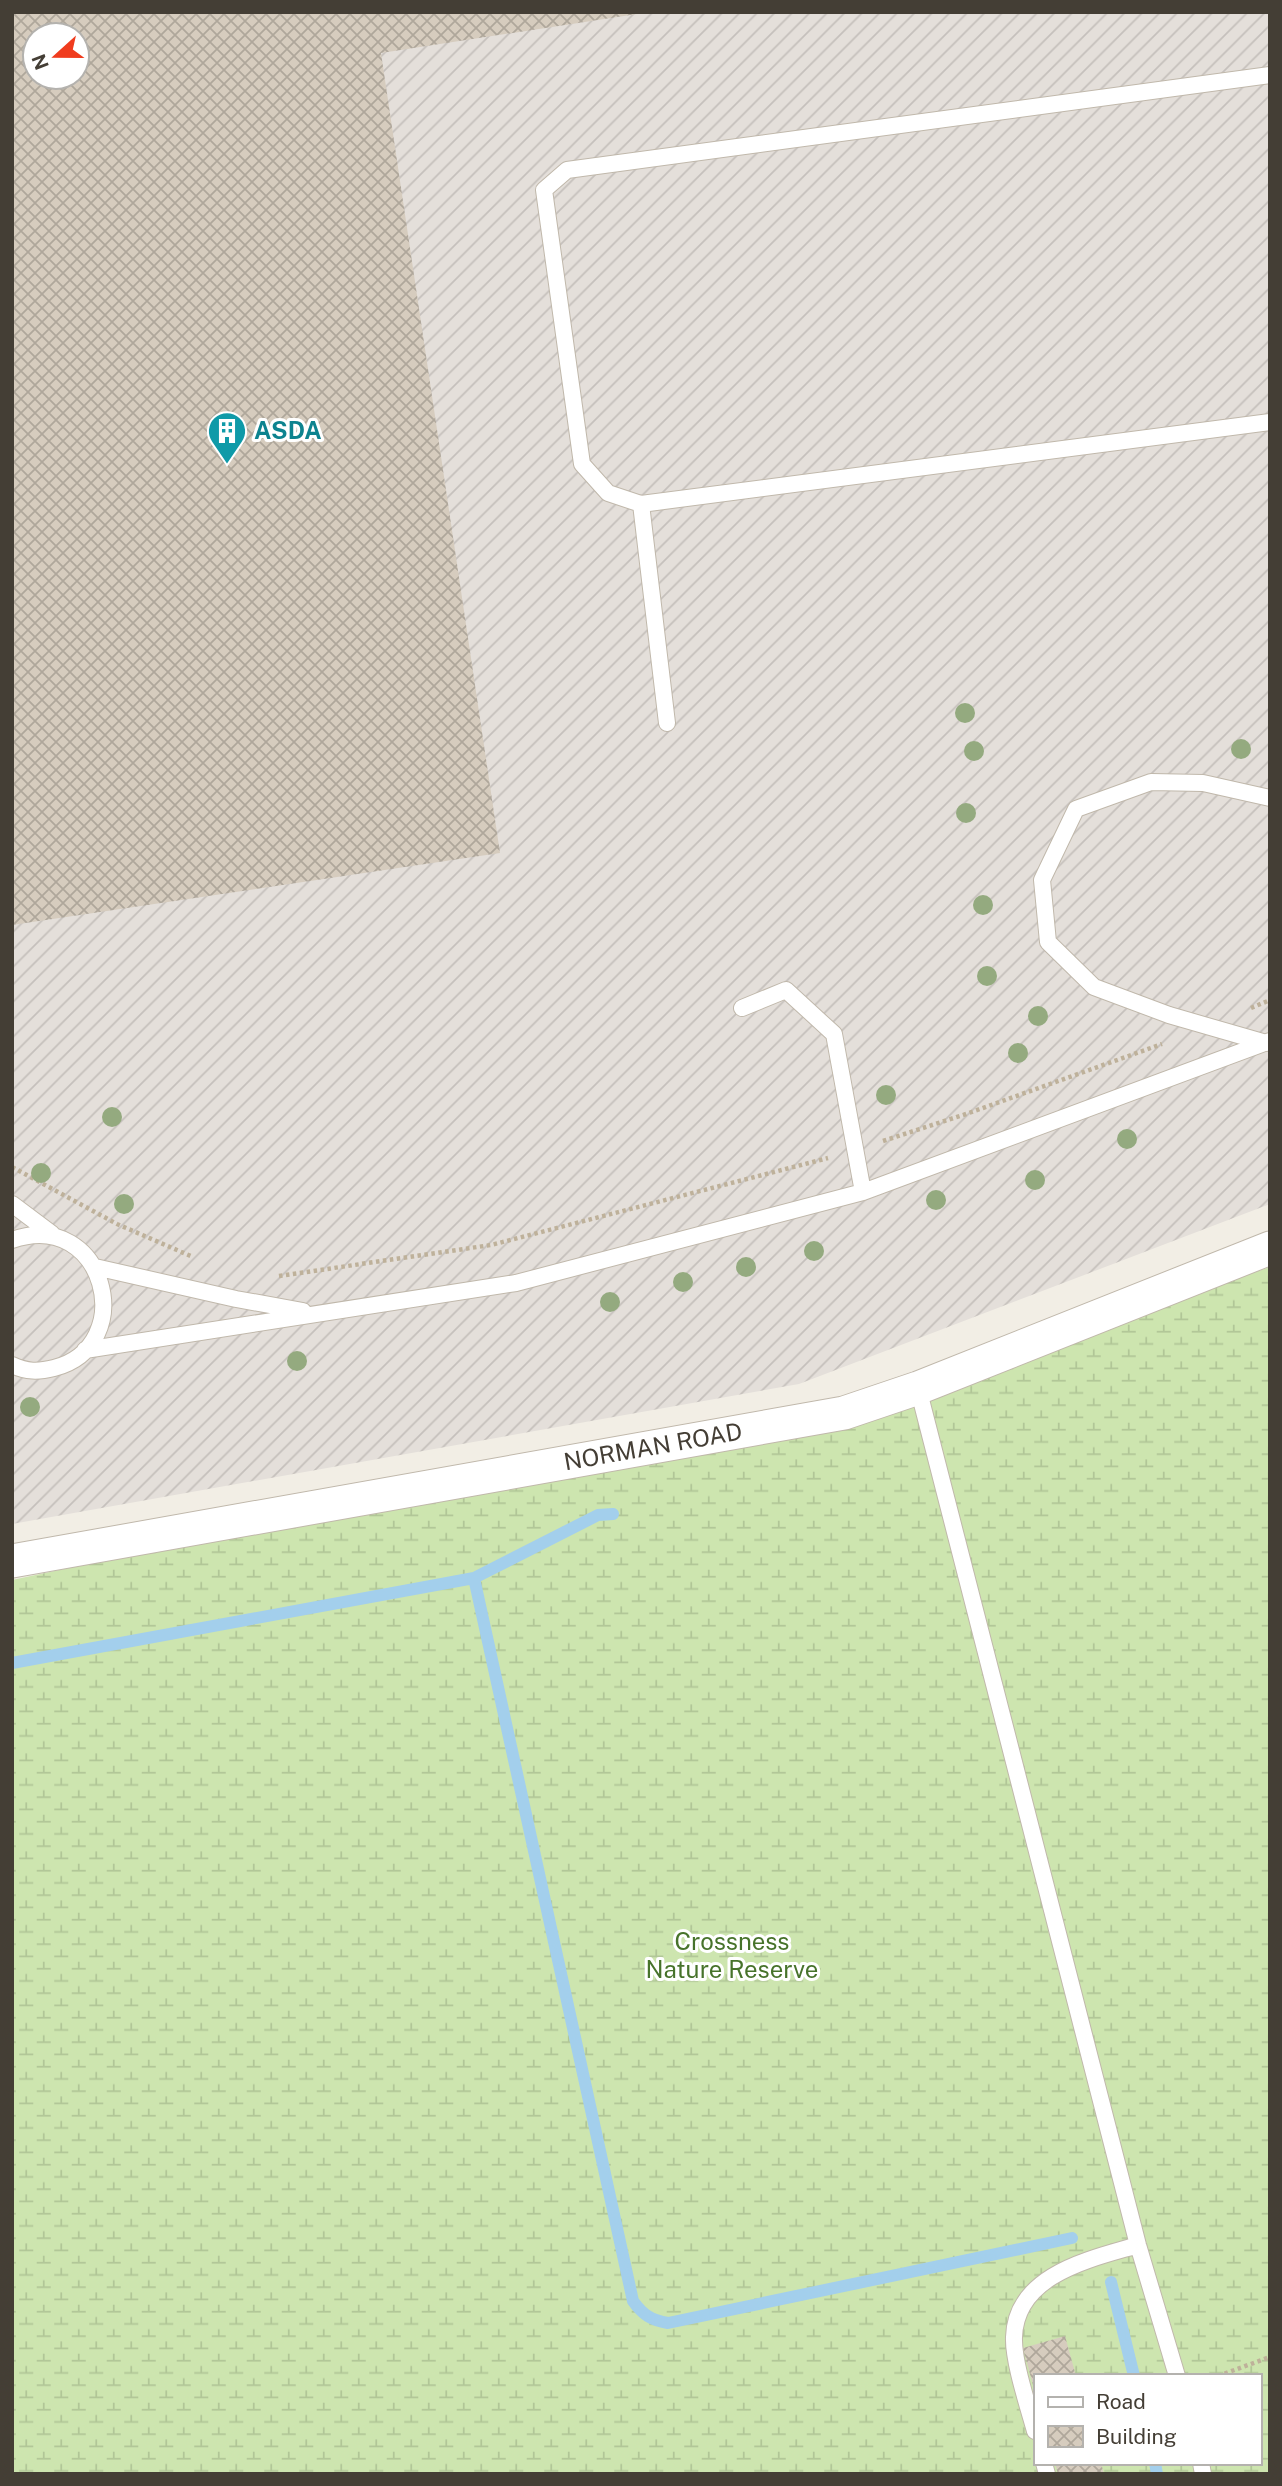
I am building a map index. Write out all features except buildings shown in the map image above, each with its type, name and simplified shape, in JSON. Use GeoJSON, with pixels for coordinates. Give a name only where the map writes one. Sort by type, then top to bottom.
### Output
{"type":"FeatureCollection","features":[{"type":"Feature","properties":{"kind":"street","name":"NORMAN ROAD"},"geometry":{"type":"LineString","coordinates":[[12,1561],[844,1413],[918,1388],[1270,1248]]}},
{"type":"Feature","properties":{"kind":"lane"},"geometry":{"type":"LineString","coordinates":[[1270,75],[567,170],[544,190],[582,464],[608,493],[640,504],[1270,422]]}},
{"type":"Feature","properties":{"kind":"lane"},"geometry":{"type":"LineString","coordinates":[[640,504],[667,723]]}},
{"type":"Feature","properties":{"kind":"lane"},"geometry":{"type":"LineString","coordinates":[[1268,1042],[1169,1015],[1094,987],[1048,942],[1042,880],[1076,809],[1151,782],[1203,783],[1270,798]]}},
{"type":"Feature","properties":{"kind":"lane"},"geometry":{"type":"LineString","coordinates":[[741,1008],[786,990],[834,1034],[863,1192]]}},
{"type":"Feature","properties":{"kind":"lane"},"geometry":{"type":"LineString","coordinates":[[85,1350],[516,1283],[863,1192],[1268,1042]]}},
{"type":"Feature","properties":{"kind":"lane"},"geometry":{"type":"LineString","coordinates":[[12,1204],[54,1236],[75,1246],[94,1267],[103,1290],[104,1304],[100,1326],[85,1350],[64,1365],[40,1371],[24,1370],[12,1365]]}},
{"type":"Feature","properties":{"kind":"lane"},"geometry":{"type":"LineString","coordinates":[[12,1240],[30,1234],[54,1236]]}},
{"type":"Feature","properties":{"kind":"lane"},"geometry":{"type":"LineString","coordinates":[[94,1267],[236,1299],[316,1313]]}},
{"type":"Feature","properties":{"kind":"lane"},"geometry":{"type":"LineString","coordinates":[[918,1388],[1138,2245],[1176,2374]]}},
{"type":"Feature","properties":{"kind":"lane"},"geometry":{"type":"LineString","coordinates":[[1034,2427],[1014,2339],[1016,2322],[1030,2295],[1050,2277],[1078,2263],[1138,2245]]}},
{"type":"Feature","properties":{"kind":"path"},"geometry":{"type":"LineString","coordinates":[[277,1276],[491,1245],[801,1166],[992,1104],[1148,1049],[1270,1000]]}},
{"type":"Feature","properties":{"kind":"path"},"geometry":{"type":"LineString","coordinates":[[12,1167],[106,1218],[197,1259]]}},
{"type":"Feature","properties":{"kind":"path"},"geometry":{"type":"LineString","coordinates":[[1223,2374],[1270,2357]]}},
{"type":"Feature","properties":{"kind":"shaded area"},"geometry":{"type":"Polygon","coordinates":[[[12,12],[1270,12],[1270,1204],[799,1384],[12,1524],[12,12]]]}},
{"type":"Feature","properties":{"kind":"green space","name":"Crossness Nature Reserve"},"geometry":{"type":"Polygon","coordinates":[[[1270,1267],[1270,2474],[12,2474],[12,1580],[918,1388],[1270,1267]]]}},
{"type":"Feature","properties":{"kind":"waterway"},"geometry":{"type":"LineString","coordinates":[[12,1663],[474,1578],[598,1515],[613,1514]]}},
{"type":"Feature","properties":{"kind":"waterway"},"geometry":{"type":"LineString","coordinates":[[474,1578],[633,2301],[640,2310],[652,2318],[668,2323],[1072,2238]]}},
{"type":"Feature","properties":{"kind":"waterway"},"geometry":{"type":"LineString","coordinates":[[1111,2282],[1134,2374]]}},
{"type":"Feature","properties":{"kind":"waterway"},"geometry":{"type":"LineString","coordinates":[[1155,2465],[1157,2474]]}},
{"type":"Feature","properties":{"kind":"place","name":"ASDA"},"geometry":{"type":"Point","coordinates":[227,465]}}]}
